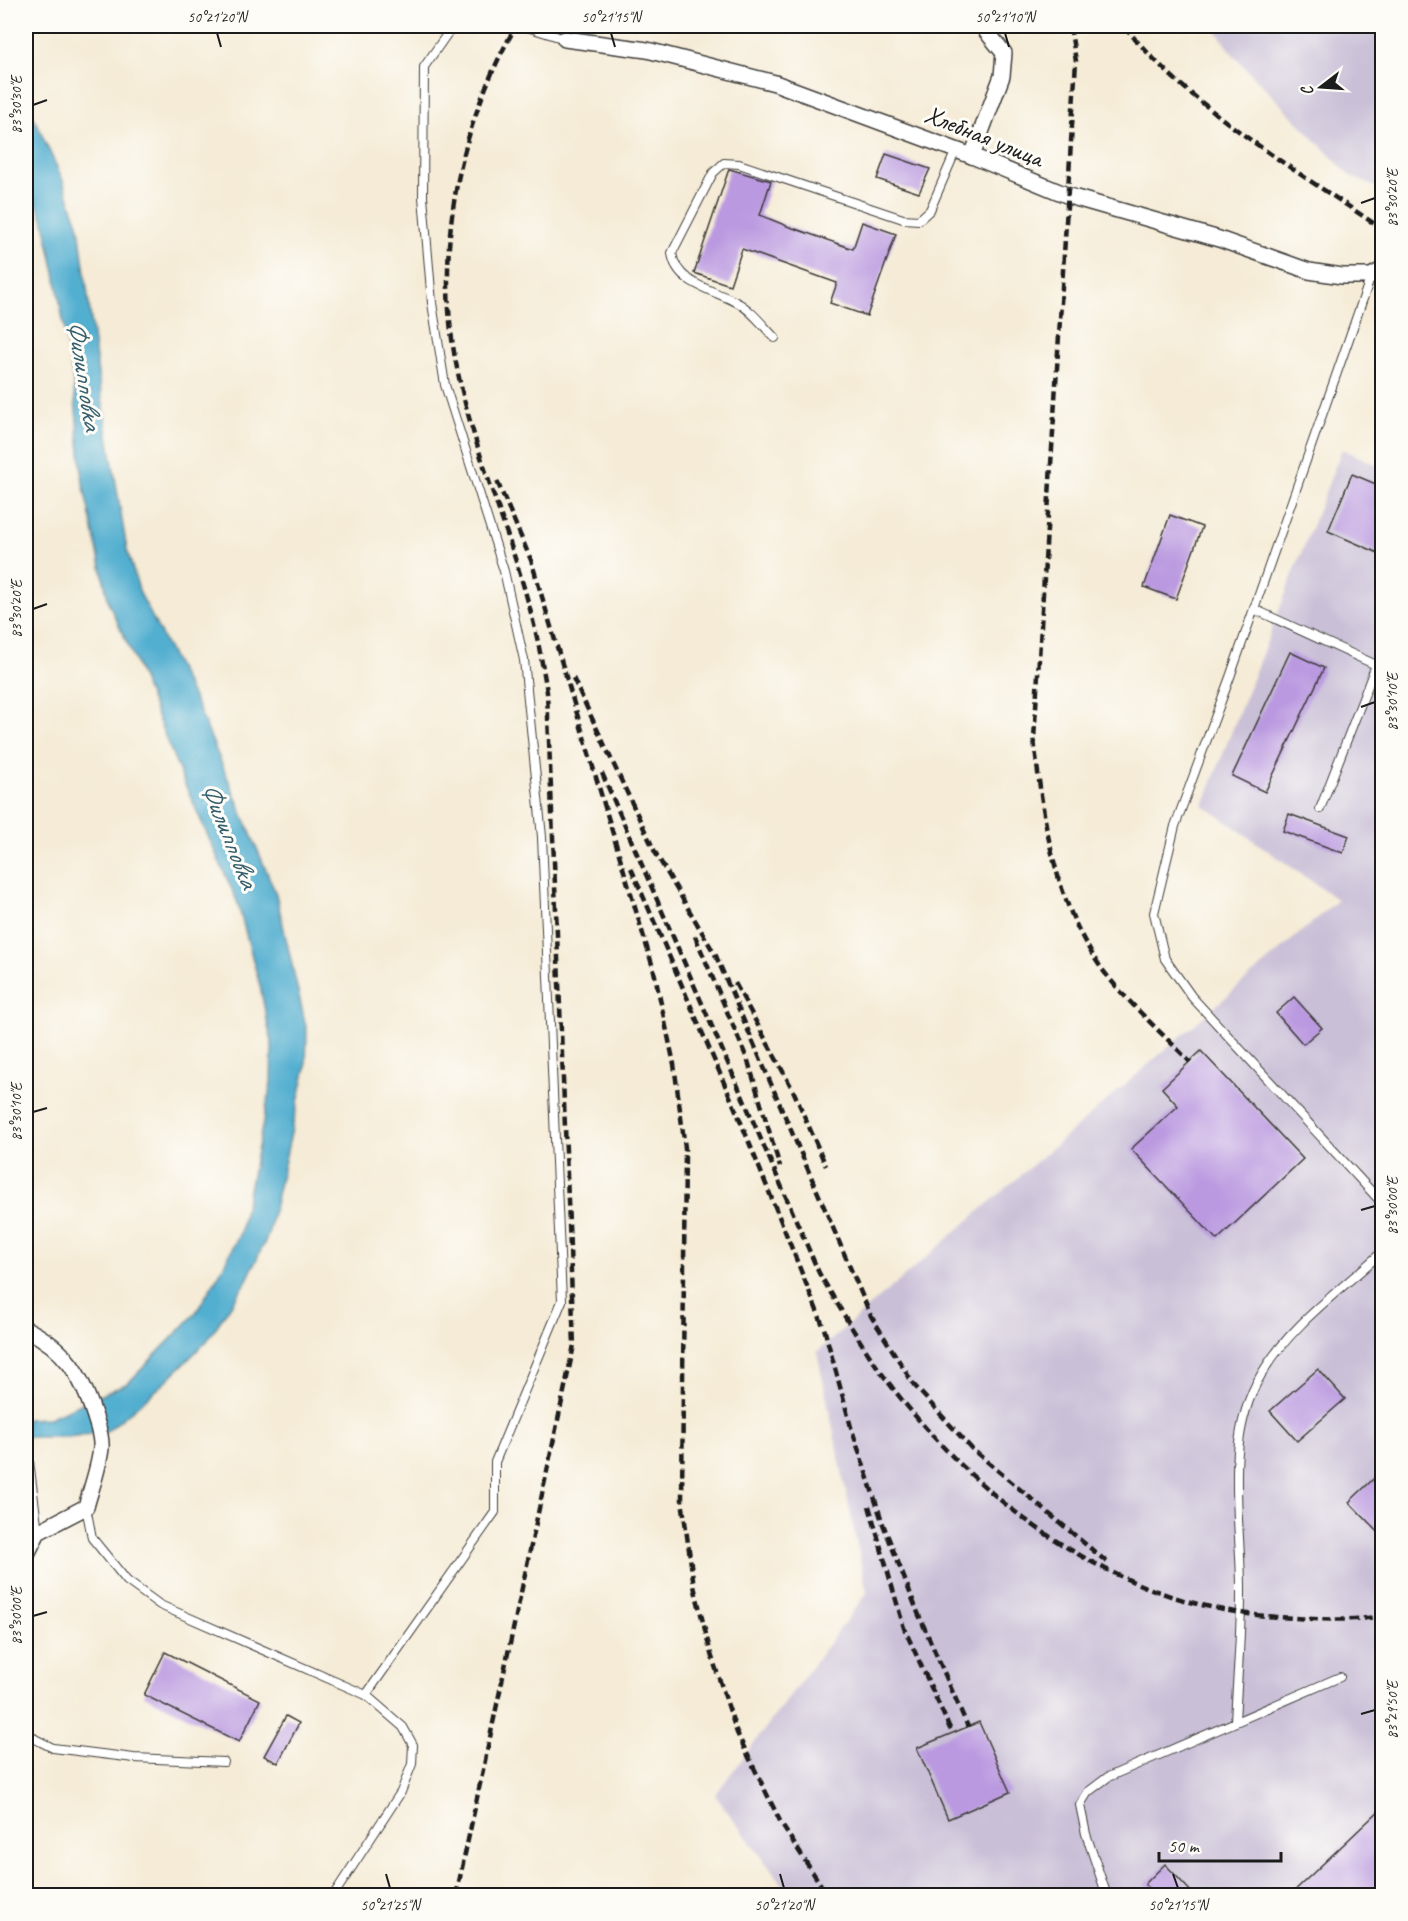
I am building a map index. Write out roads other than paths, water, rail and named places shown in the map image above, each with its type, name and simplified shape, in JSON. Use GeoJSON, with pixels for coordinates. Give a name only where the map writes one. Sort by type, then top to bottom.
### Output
{"type":"FeatureCollection","features":[{"type":"Feature","properties":{"kind":"street"},"geometry":{"type":"LineString","coordinates":[[972,156],[1002,76],[1004,53],[982,26]]}},
{"type":"Feature","properties":{"kind":"street","name":"Хлебная улица"},"geometry":{"type":"LineString","coordinates":[[565,39],[646,50],[775,83],[972,156],[1069,196],[1219,239],[1309,271],[1342,276],[1377,273]]}},
{"type":"Feature","properties":{"kind":"street"},"geometry":{"type":"LineString","coordinates":[[26,1329],[45,1338],[70,1361],[87,1392],[101,1436],[101,1447],[86,1507],[38,1532],[26,1556]]}},
{"type":"Feature","properties":{"kind":"lane"},"geometry":{"type":"LineString","coordinates":[[366,1695],[495,1512],[495,1462],[562,1301],[542,837],[524,660],[504,570],[445,385],[432,303],[423,197],[424,67],[452,27],[456,26]]}},
{"type":"Feature","properties":{"kind":"lane"},"geometry":{"type":"LineString","coordinates":[[524,26],[565,39]]}},
{"type":"Feature","properties":{"kind":"lane"},"geometry":{"type":"LineString","coordinates":[[775,338],[738,303],[690,280],[674,266],[672,253],[713,173],[724,163],[739,164],[903,219],[919,220],[930,210],[956,150]]}},
{"type":"Feature","properties":{"kind":"lane"},"geometry":{"type":"LineString","coordinates":[[1377,273],[1175,826],[1154,913],[1165,959],[1192,997],[1383,1203]]}},
{"type":"Feature","properties":{"kind":"lane"},"geometry":{"type":"LineString","coordinates":[[1254,609],[1376,665],[1320,809]]}},
{"type":"Feature","properties":{"kind":"lane"},"geometry":{"type":"LineString","coordinates":[[1235,1722],[1241,1596],[1237,1460],[1243,1414],[1261,1375],[1284,1341],[1383,1252]]}},
{"type":"Feature","properties":{"kind":"lane"},"geometry":{"type":"LineString","coordinates":[[28,1453],[29,1501],[38,1532]]}},
{"type":"Feature","properties":{"kind":"lane"},"geometry":{"type":"LineString","coordinates":[[86,1507],[92,1538],[127,1581],[160,1605],[366,1695],[403,1727],[413,1745],[412,1764],[401,1792],[333,1896]]}},
{"type":"Feature","properties":{"kind":"lane"},"geometry":{"type":"LineString","coordinates":[[1107,1896],[1086,1834],[1080,1805],[1088,1792],[1108,1777],[1340,1677]]}},
{"type":"Feature","properties":{"kind":"lane"},"geometry":{"type":"LineString","coordinates":[[26,1730],[35,1739],[53,1748],[134,1758],[224,1762]]}},
{"type":"Feature","properties":{"kind":"water","name":"Филипповка"},"geometry":{"type":"Polygon","coordinates":[[[26,101],[62,178],[79,227],[98,374],[127,550],[140,593],[198,707],[276,894],[307,1031],[306,1067],[268,1235],[245,1284],[207,1341],[160,1387],[106,1432],[68,1437],[26,1437],[26,1419],[49,1418],[128,1383],[195,1314],[220,1273],[240,1233],[271,1084],[272,1046],[260,986],[237,901],[182,778],[130,649],[109,604],[83,483],[73,380],[55,273],[43,218],[26,182],[26,101]]]}},
{"type":"Feature","properties":{"kind":"railway"},"geometry":{"type":"LineString","coordinates":[[456,1896],[574,1345],[547,692],[537,638],[515,557],[464,400],[450,324],[448,280],[450,236],[456,191],[466,148],[479,105],[516,26]]}},
{"type":"Feature","properties":{"kind":"railway"},"geometry":{"type":"LineString","coordinates":[[1070,26],[1076,61],[1034,739],[1053,859],[1072,916],[1086,943],[1111,981],[1190,1062]]}},
{"type":"Feature","properties":{"kind":"railway"},"geometry":{"type":"LineString","coordinates":[[1124,26],[1181,85],[1212,111],[1279,160],[1382,229]]}},
{"type":"Feature","properties":{"kind":"railway"},"geometry":{"type":"LineString","coordinates":[[497,481],[531,560],[654,971],[674,1064],[685,1148],[682,1500],[694,1586],[711,1654],[737,1733],[782,1825],[828,1896]]}},
{"type":"Feature","properties":{"kind":"railway"},"geometry":{"type":"LineString","coordinates":[[573,678],[655,852],[716,956],[871,1316],[914,1385],[972,1449],[1108,1563]]}},
{"type":"Feature","properties":{"kind":"railway"},"geometry":{"type":"LineString","coordinates":[[602,773],[819,1273],[874,1363],[932,1435],[972,1476],[1016,1513],[1063,1545],[1113,1573],[1166,1594],[1221,1609],[1278,1617],[1318,1619],[1382,1616]]}},
{"type":"Feature","properties":{"kind":"railway"},"geometry":{"type":"LineString","coordinates":[[631,868],[738,1115],[824,1328],[851,1427],[883,1524],[918,1613],[968,1727]]}},
{"type":"Feature","properties":{"kind":"railway"},"geometry":{"type":"LineString","coordinates":[[695,936],[748,1061],[780,1167]]}},
{"type":"Feature","properties":{"kind":"railway"},"geometry":{"type":"LineString","coordinates":[[735,983],[793,1090],[826,1166]]}},
{"type":"Feature","properties":{"kind":"railway"},"geometry":{"type":"LineString","coordinates":[[869,1506],[904,1628],[952,1733]]}}]}
